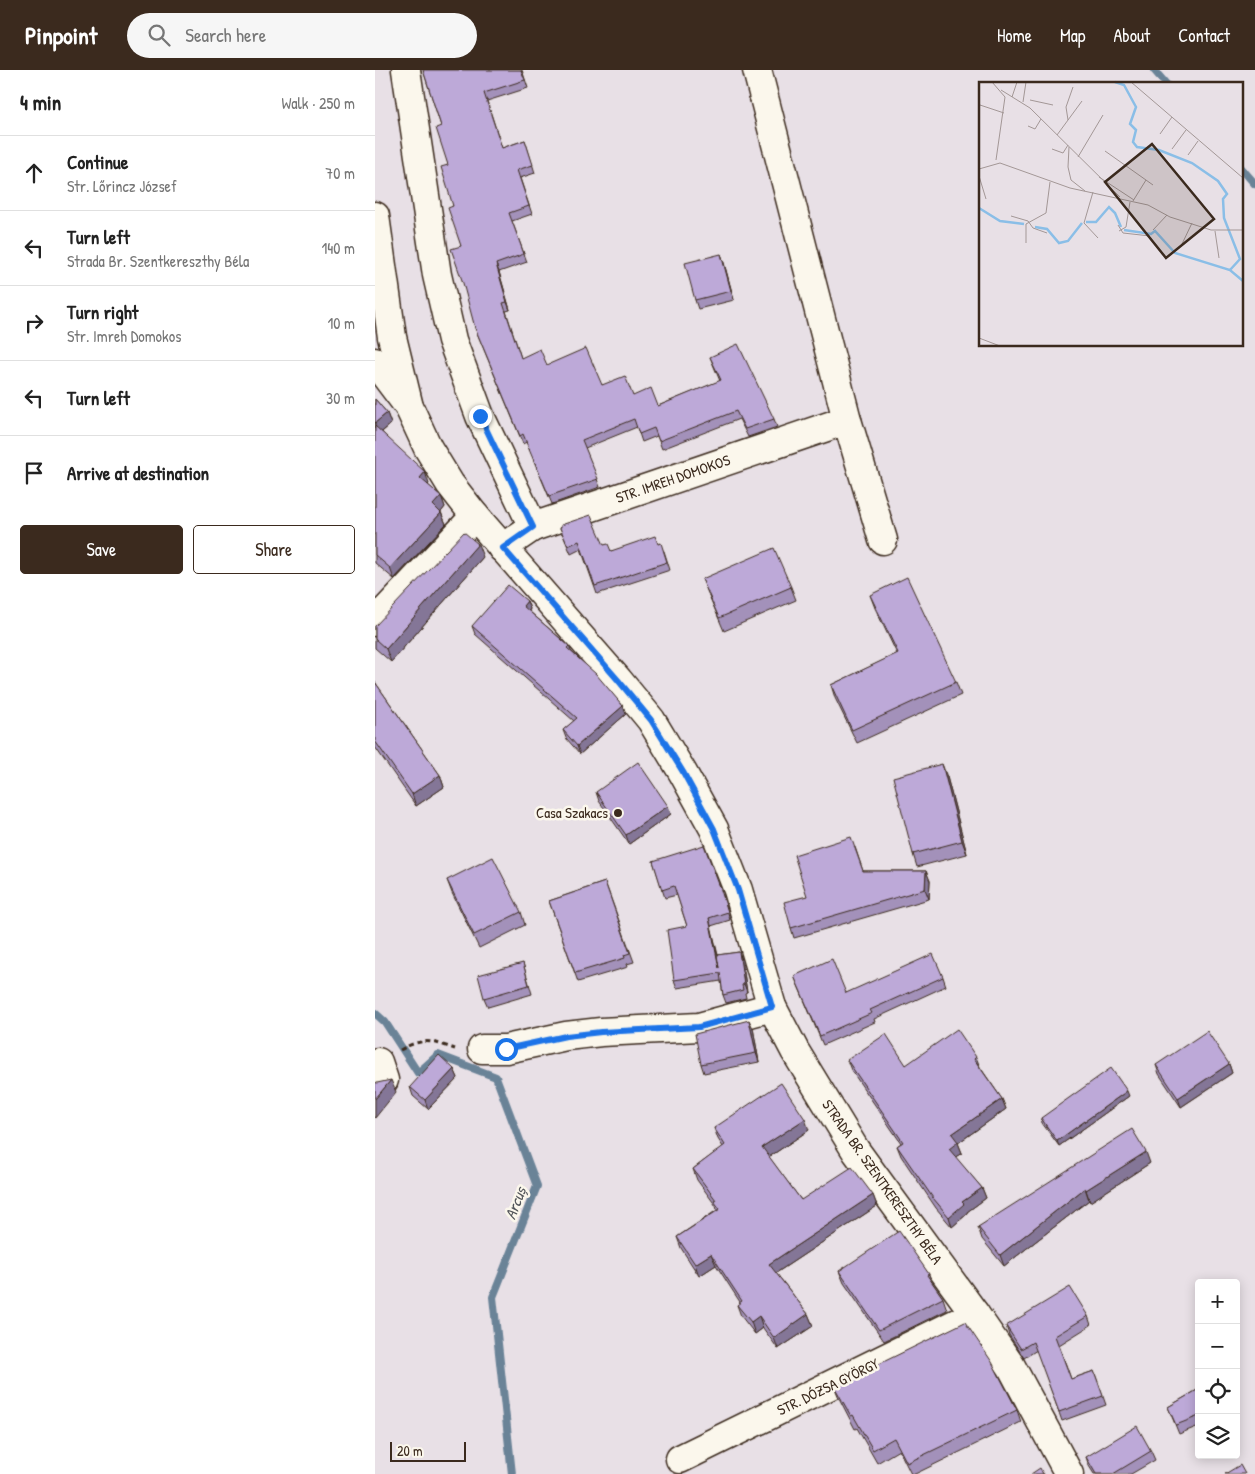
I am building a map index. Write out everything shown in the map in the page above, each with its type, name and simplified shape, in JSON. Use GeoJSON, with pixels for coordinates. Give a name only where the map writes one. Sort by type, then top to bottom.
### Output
{"type":"FeatureCollection","features":[{"type":"Feature","properties":{"kind":"street"},"geometry":{"type":"LineString","coordinates":[[406,70],[437,276],[452,340],[480,416],[533,527]]}},
{"type":"Feature","properties":{"kind":"street"},"geometry":{"type":"LineString","coordinates":[[757,70],[847,420],[883,540]]}},
{"type":"Feature","properties":{"kind":"street"},"geometry":{"type":"LineString","coordinates":[[375,216],[377,255],[392,337],[409,407]]}},
{"type":"Feature","properties":{"kind":"street"},"geometry":{"type":"LineString","coordinates":[[375,362],[409,407]]}},
{"type":"Feature","properties":{"kind":"street","name":"STRADA BR. SZENTKERESZTHY BÉLA"},"geometry":{"type":"LineString","coordinates":[[409,407],[450,484],[475,516],[645,714],[683,772],[714,829],[738,890],[772,1007],[795,1051],[856,1151],[1011,1366],[1069,1474]]}},
{"type":"Feature","properties":{"kind":"street","name":"STR. IMREH DOMOKOS"},"geometry":{"type":"LineString","coordinates":[[503,548],[533,527],[847,420]]}},
{"type":"Feature","properties":{"kind":"street"},"geometry":{"type":"LineString","coordinates":[[375,622],[475,516]]}},
{"type":"Feature","properties":{"kind":"street"},"geometry":{"type":"LineString","coordinates":[[481,1050],[506,1049],[566,1036],[593,1033],[699,1027],[772,1007]]}},
{"type":"Feature","properties":{"kind":"street","name":"STR. DÓZSA GYÖRGY"},"geometry":{"type":"LineString","coordinates":[[680,1459],[975,1314]]}},
{"type":"Feature","properties":{"kind":"path"},"geometry":{"type":"LineString","coordinates":[[413,1043],[431,1041],[456,1049],[481,1050]]}},
{"type":"Feature","properties":{"kind":"building"},"geometry":{"type":"Polygon","coordinates":[[[423,70],[521,70],[525,80],[484,93],[502,148],[525,140],[533,165],[517,170],[529,206],[509,213],[524,254],[496,264],[507,302],[503,303],[521,358],[540,349],[547,365],[586,348],[602,385],[625,376],[633,396],[651,388],[658,406],[721,380],[710,357],[738,344],[774,419],[745,429],[736,411],[659,441],[654,428],[639,434],[634,419],[582,440],[598,479],[549,496],[523,434],[520,436],[475,328],[463,283],[451,249],[461,246],[448,208],[453,206],[441,167],[448,165],[436,128],[441,126],[423,70]]]}},
{"type":"Feature","properties":{"kind":"building"},"geometry":{"type":"Polygon","coordinates":[[[721,254],[731,291],[695,300],[685,263],[721,254]]]}},
{"type":"Feature","properties":{"kind":"building"},"geometry":{"type":"Polygon","coordinates":[[[375,399],[387,413],[375,423],[375,399]]]}},
{"type":"Feature","properties":{"kind":"building"},"geometry":{"type":"Polygon","coordinates":[[[375,426],[425,472],[420,478],[441,496],[433,505],[441,513],[390,568],[375,555],[375,426]]]}},
{"type":"Feature","properties":{"kind":"building"},"geometry":{"type":"Polygon","coordinates":[[[591,515],[604,545],[608,544],[611,551],[655,536],[658,544],[661,543],[667,562],[595,586],[579,541],[568,546],[560,528],[561,525],[591,515]]]}},
{"type":"Feature","properties":{"kind":"building"},"geometry":{"type":"Polygon","coordinates":[[[464,532],[478,544],[386,649],[375,639],[375,626],[464,532]]]}},
{"type":"Feature","properties":{"kind":"building"},"geometry":{"type":"Polygon","coordinates":[[[774,548],[791,587],[719,618],[702,579],[774,548]]]}},
{"type":"Feature","properties":{"kind":"building"},"geometry":{"type":"Polygon","coordinates":[[[907,577],[956,682],[852,730],[831,685],[898,653],[870,595],[907,577]]]}},
{"type":"Feature","properties":{"kind":"building"},"geometry":{"type":"Polygon","coordinates":[[[508,585],[527,601],[523,606],[569,646],[567,648],[596,674],[623,706],[577,746],[563,730],[577,718],[472,626],[508,585]]]}},
{"type":"Feature","properties":{"kind":"building"},"geometry":{"type":"Polygon","coordinates":[[[375,682],[440,775],[412,794],[375,741],[375,682]]]}},
{"type":"Feature","properties":{"kind":"building"},"geometry":{"type":"Polygon","coordinates":[[[638,762],[668,806],[626,835],[596,792],[638,762]]]}},
{"type":"Feature","properties":{"kind":"building"},"geometry":{"type":"Polygon","coordinates":[[[942,764],[962,841],[913,854],[893,777],[942,764]]]}},
{"type":"Feature","properties":{"kind":"building"},"geometry":{"type":"Polygon","coordinates":[[[851,837],[863,871],[926,871],[925,889],[791,928],[784,902],[807,896],[794,855],[851,837]]]}},
{"type":"Feature","properties":{"kind":"building"},"geometry":{"type":"Polygon","coordinates":[[[704,845],[728,912],[709,918],[719,968],[717,955],[739,952],[744,984],[742,985],[743,990],[723,995],[720,973],[674,980],[667,930],[687,926],[674,886],[662,890],[653,861],[704,845]]]}},
{"type":"Feature","properties":{"kind":"building"},"geometry":{"type":"Polygon","coordinates":[[[493,857],[521,912],[474,935],[447,880],[493,857]]]}},
{"type":"Feature","properties":{"kind":"building"},"geometry":{"type":"Polygon","coordinates":[[[605,882],[630,953],[624,955],[625,958],[575,973],[549,901],[605,882]]]}},
{"type":"Feature","properties":{"kind":"building"},"geometry":{"type":"Polygon","coordinates":[[[933,954],[943,977],[870,1010],[872,1013],[820,1036],[794,976],[832,959],[846,993],[933,954]]]}},
{"type":"Feature","properties":{"kind":"building"},"geometry":{"type":"Polygon","coordinates":[[[523,963],[529,985],[484,998],[478,975],[523,963]]]}},
{"type":"Feature","properties":{"kind":"building"},"geometry":{"type":"Polygon","coordinates":[[[749,1020],[756,1053],[701,1064],[695,1034],[749,1020]]]}},
{"type":"Feature","properties":{"kind":"building"},"geometry":{"type":"Polygon","coordinates":[[[957,1029],[976,1057],[974,1059],[1002,1099],[952,1134],[958,1142],[949,1149],[982,1188],[962,1202],[964,1204],[949,1217],[933,1198],[897,1146],[903,1142],[847,1060],[886,1034],[906,1065],[957,1029]]]}},
{"type":"Feature","properties":{"kind":"building"},"geometry":{"type":"Polygon","coordinates":[[[1207,1031],[1229,1064],[1178,1098],[1156,1065],[1207,1031]]]}},
{"type":"Feature","properties":{"kind":"building"},"geometry":{"type":"Polygon","coordinates":[[[439,1055],[454,1069],[425,1100],[410,1087],[439,1055]]]}},
{"type":"Feature","properties":{"kind":"building"},"geometry":{"type":"Polygon","coordinates":[[[1111,1068],[1127,1091],[1057,1141],[1041,1118],[1111,1068]]]}},
{"type":"Feature","properties":{"kind":"building"},"geometry":{"type":"Polygon","coordinates":[[[391,1080],[375,1099],[375,1082],[391,1080]]]}},
{"type":"Feature","properties":{"kind":"building"},"geometry":{"type":"Polygon","coordinates":[[[781,1083],[805,1119],[762,1147],[801,1200],[852,1167],[873,1195],[769,1264],[808,1314],[774,1338],[759,1316],[751,1322],[737,1305],[742,1301],[711,1254],[695,1264],[677,1237],[720,1209],[714,1201],[716,1200],[693,1169],[725,1145],[714,1128],[781,1083]]]}},
{"type":"Feature","properties":{"kind":"building"},"geometry":{"type":"Polygon","coordinates":[[[1132,1129],[1146,1152],[1086,1190],[1085,1188],[1000,1255],[978,1227],[1132,1129]]]}},
{"type":"Feature","properties":{"kind":"building"},"geometry":{"type":"Polygon","coordinates":[[[899,1231],[943,1298],[879,1330],[839,1271],[899,1231]]]}},
{"type":"Feature","properties":{"kind":"building"},"geometry":{"type":"Polygon","coordinates":[[[1070,1287],[1088,1316],[1055,1336],[1071,1379],[1094,1371],[1103,1396],[1059,1412],[1033,1342],[1021,1349],[1006,1326],[1070,1287]]]}},
{"type":"Feature","properties":{"kind":"building"},"geometry":{"type":"Polygon","coordinates":[[[965,1322],[992,1362],[1017,1410],[907,1463],[894,1438],[873,1450],[834,1386],[965,1322]]]}},
{"type":"Feature","properties":{"kind":"building"},"geometry":{"type":"Polygon","coordinates":[[[1195,1391],[1195,1418],[1176,1425],[1168,1407],[1195,1391]]]}},
{"type":"Feature","properties":{"kind":"building"},"geometry":{"type":"Polygon","coordinates":[[[1137,1426],[1151,1451],[1113,1474],[1096,1474],[1086,1457],[1137,1426]]]}},
{"type":"Feature","properties":{"kind":"building"},"geometry":{"type":"Polygon","coordinates":[[[1240,1465],[1245,1474],[1225,1474],[1240,1465]]]}},
{"type":"Feature","properties":{"kind":"building"},"geometry":{"type":"Polygon","coordinates":[[[1040,1468],[1043,1474],[1031,1474],[1040,1468]]]}},
{"type":"Feature","properties":{"kind":"waterway"},"geometry":{"type":"LineString","coordinates":[[1154,70],[1164,82]]}},
{"type":"Feature","properties":{"kind":"waterway"},"geometry":{"type":"LineString","coordinates":[[1243,170],[1255,184]]}},
{"type":"Feature","properties":{"kind":"waterway","name":"Arcuș"},"geometry":{"type":"LineString","coordinates":[[375,1013],[385,1022],[418,1073],[438,1055],[496,1077],[537,1186],[493,1297],[512,1474]]}},
{"type":"Feature","properties":{"kind":"place","name":"Casa Szakacs"},"geometry":{"type":"Point","coordinates":[618,813]}},
{"type":"Feature","properties":{"kind":"route"},"geometry":{"type":"LineString","coordinates":[[480,416],[533,527],[503,548],[651,720],[683,772],[714,829],[738,890],[772,1007],[699,1027],[601,1032],[566,1036],[506,1049]]}}]}
